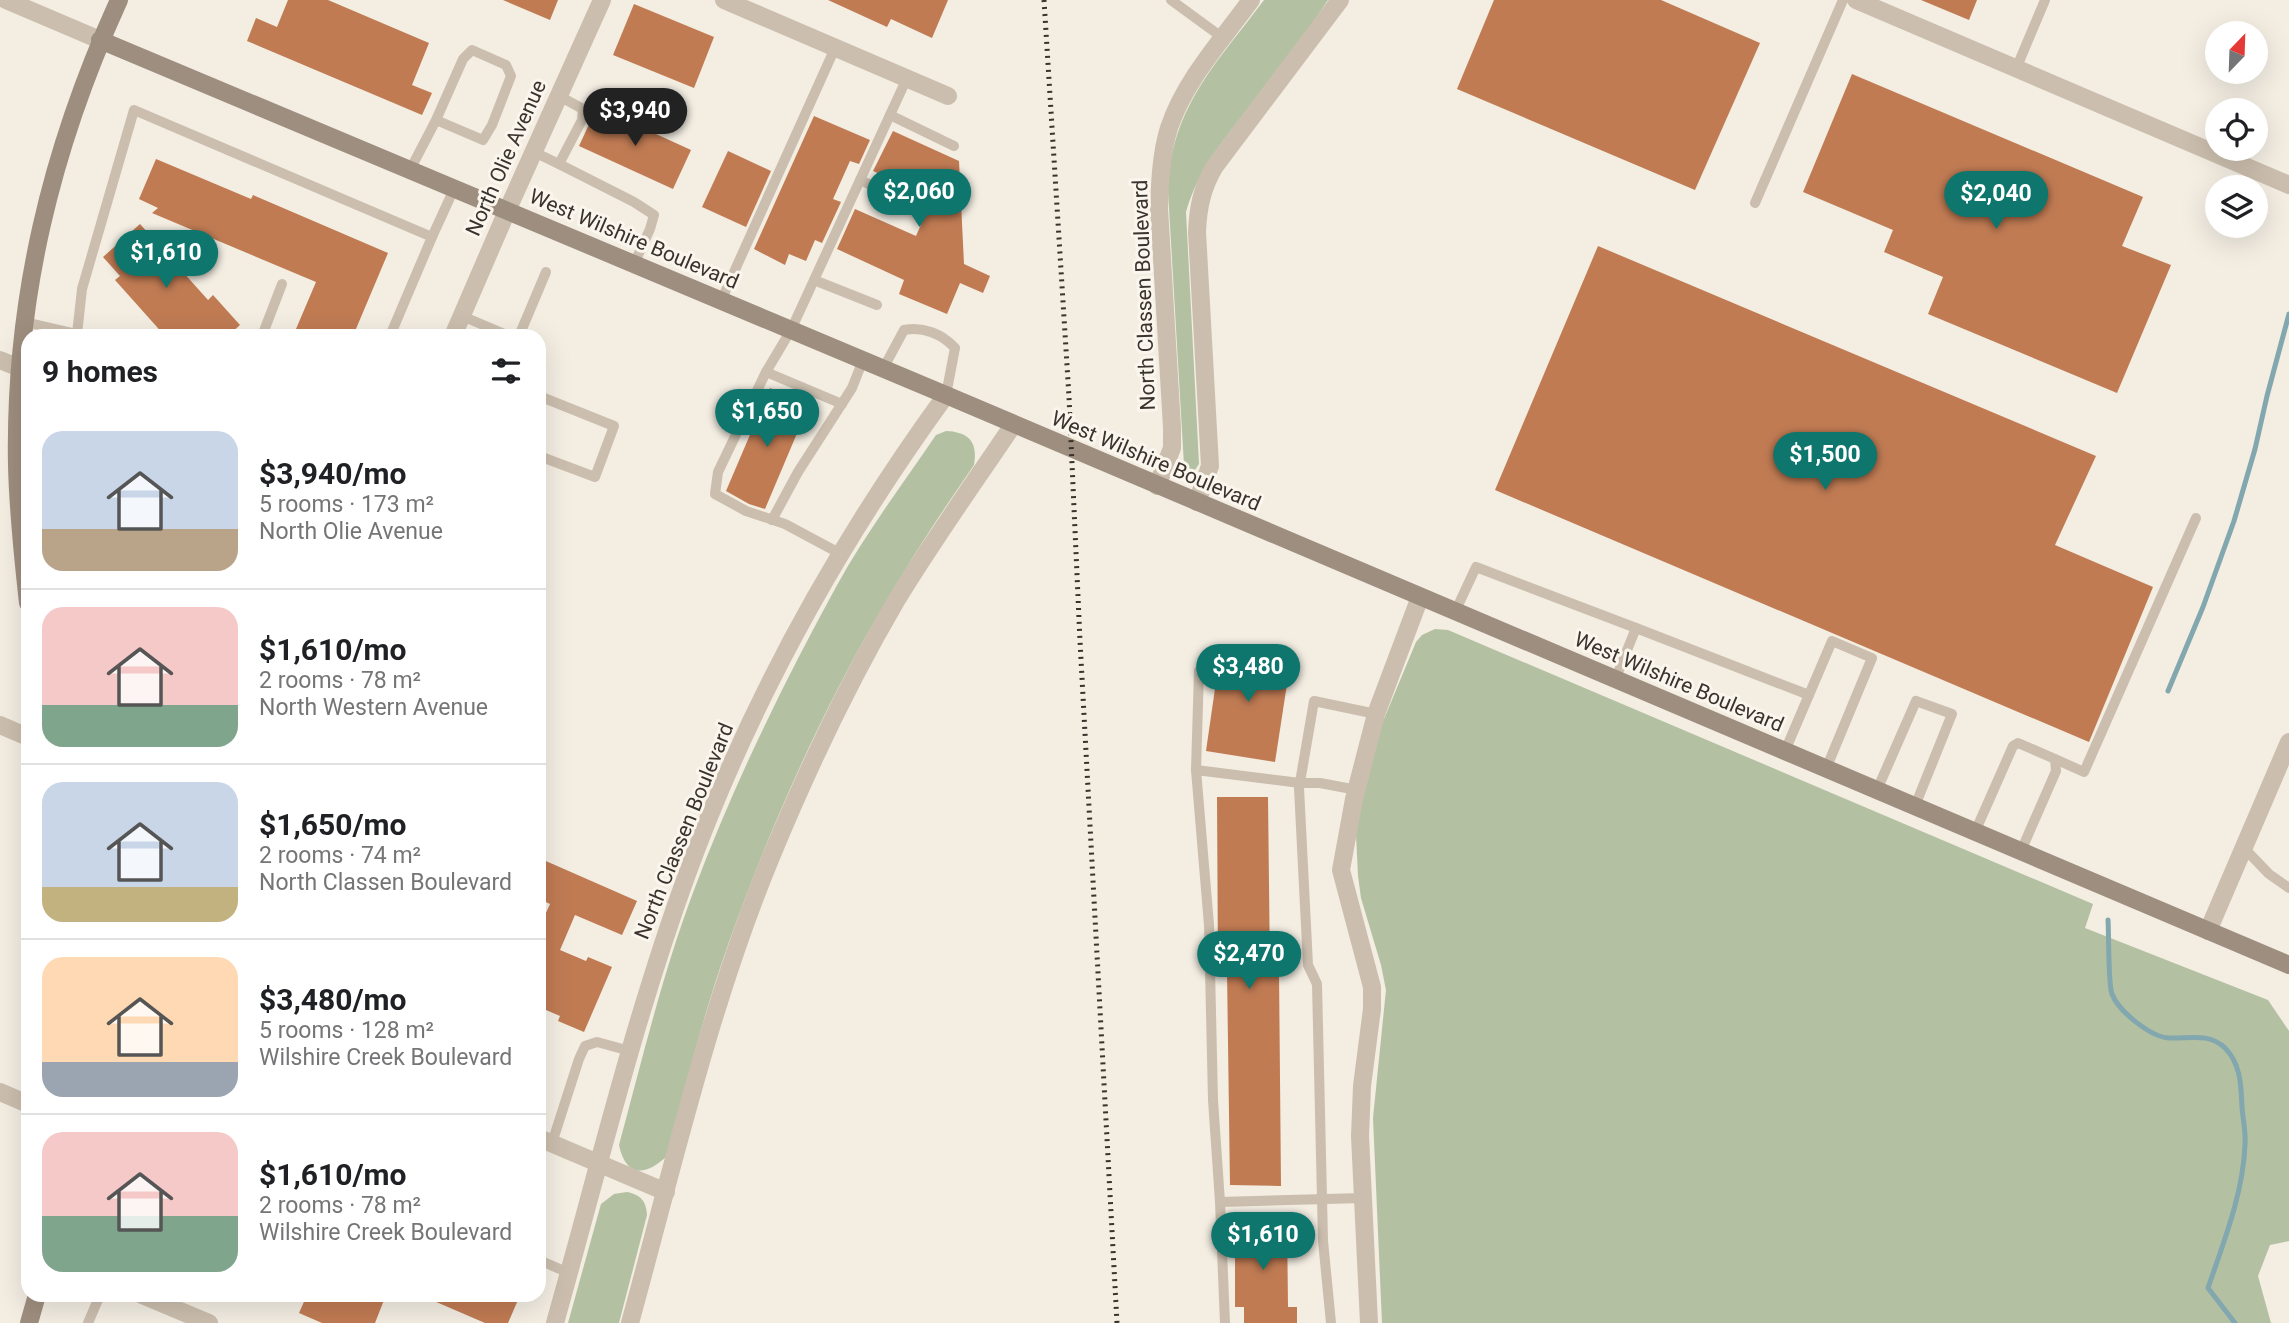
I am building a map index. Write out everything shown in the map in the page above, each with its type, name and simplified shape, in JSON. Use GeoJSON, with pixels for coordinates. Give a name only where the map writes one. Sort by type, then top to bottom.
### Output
{"type":"FeatureCollection","features":[{"type":"Feature","properties":{"kind":"main road"},"geometry":{"type":"LineString","coordinates":[[24,329],[36,247],[52,180],[67,129],[100,40],[119,0]]}},
{"type":"Feature","properties":{"kind":"main road","name":"West Wilshire Boulevard"},"geometry":{"type":"LineString","coordinates":[[100,40],[946,395],[2289,965]]}},
{"type":"Feature","properties":{"kind":"main road"},"geometry":{"type":"LineString","coordinates":[[21,359],[21,375]]}},
{"type":"Feature","properties":{"kind":"main road"},"geometry":{"type":"LineString","coordinates":[[21,418],[17,477],[21,523]]}},
{"type":"Feature","properties":{"kind":"main road"},"geometry":{"type":"LineString","coordinates":[[29,1323],[35,1302]]}},
{"type":"Feature","properties":{"kind":"street","name":"West Wilshire Boulevard"},"geometry":{"type":"LineString","coordinates":[[6,0],[100,40]]}},
{"type":"Feature","properties":{"kind":"street","name":"North Olie Avenue"},"geometry":{"type":"LineString","coordinates":[[456,329],[602,0]]}},
{"type":"Feature","properties":{"kind":"street"},"geometry":{"type":"LineString","coordinates":[[724,0],[948,96]]}},
{"type":"Feature","properties":{"kind":"street","name":"North Classen Boulevard"},"geometry":{"type":"LineString","coordinates":[[1157,486],[1172,448],[1159,208],[1164,149],[1180,100],[1251,0]]}},
{"type":"Feature","properties":{"kind":"street"},"geometry":{"type":"LineString","coordinates":[[1197,502],[1210,466],[1197,232],[1201,194],[1215,166],[1340,0]]}},
{"type":"Feature","properties":{"kind":"street"},"geometry":{"type":"LineString","coordinates":[[1856,0],[2289,186]]}},
{"type":"Feature","properties":{"kind":"street"},"geometry":{"type":"LineString","coordinates":[[0,359],[20,368]]}},
{"type":"Feature","properties":{"kind":"street","name":"North Classen Boulevard"},"geometry":{"type":"LineString","coordinates":[[555,1323],[652,975],[686,875],[717,798],[791,643],[841,555],[946,395]]}},
{"type":"Feature","properties":{"kind":"street"},"geometry":{"type":"LineString","coordinates":[[630,1323],[696,1079],[737,947],[770,859],[816,753],[896,602],[1013,425]]}},
{"type":"Feature","properties":{"kind":"street"},"geometry":{"type":"LineString","coordinates":[[1369,1323],[1361,1111],[1373,1009],[1372,987],[1341,870],[1376,713],[1420,597]]}},
{"type":"Feature","properties":{"kind":"street"},"geometry":{"type":"LineString","coordinates":[[0,725],[21,734]]}},
{"type":"Feature","properties":{"kind":"street"},"geometry":{"type":"LineString","coordinates":[[2208,930],[2289,742]]}},
{"type":"Feature","properties":{"kind":"street"},"geometry":{"type":"LineString","coordinates":[[0,1092],[21,1101]]}},
{"type":"Feature","properties":{"kind":"street"},"geometry":{"type":"LineString","coordinates":[[546,1140],[666,1192]]}},
{"type":"Feature","properties":{"kind":"street"},"geometry":{"type":"LineString","coordinates":[[159,1302],[209,1323]]}},
{"type":"Feature","properties":{"kind":"lane"},"geometry":{"type":"LineString","coordinates":[[1171,0],[1223,38]]}},
{"type":"Feature","properties":{"kind":"lane"},"geometry":{"type":"LineString","coordinates":[[1755,203],[1843,0]]}},
{"type":"Feature","properties":{"kind":"lane"},"geometry":{"type":"LineString","coordinates":[[2016,69],[2045,0]]}},
{"type":"Feature","properties":{"kind":"lane"},"geometry":{"type":"LineString","coordinates":[[721,301],[835,48]]}},
{"type":"Feature","properties":{"kind":"lane"},"geometry":{"type":"LineString","coordinates":[[410,170],[463,59],[472,50],[506,65],[511,76],[492,125],[483,140],[436,120]]}},
{"type":"Feature","properties":{"kind":"lane"},"geometry":{"type":"LineString","coordinates":[[841,555],[785,524],[746,511],[715,494],[718,472],[766,372],[790,330],[906,78]]}},
{"type":"Feature","properties":{"kind":"lane"},"geometry":{"type":"LineString","coordinates":[[559,96],[583,109],[582,120],[559,164]]}},
{"type":"Feature","properties":{"kind":"lane"},"geometry":{"type":"LineString","coordinates":[[79,329],[82,289],[134,110],[432,237]]}},
{"type":"Feature","properties":{"kind":"lane"},"geometry":{"type":"LineString","coordinates":[[890,115],[954,146]]}},
{"type":"Feature","properties":{"kind":"lane"},"geometry":{"type":"LineString","coordinates":[[534,152],[634,202],[654,215],[634,264]]}},
{"type":"Feature","properties":{"kind":"lane"},"geometry":{"type":"LineString","coordinates":[[860,180],[919,207]]}},
{"type":"Feature","properties":{"kind":"lane"},"geometry":{"type":"LineString","coordinates":[[393,329],[454,189]]}},
{"type":"Feature","properties":{"kind":"lane"},"geometry":{"type":"LineString","coordinates":[[522,329],[546,272]]}},
{"type":"Feature","properties":{"kind":"lane"},"geometry":{"type":"LineString","coordinates":[[814,279],[877,305]]}},
{"type":"Feature","properties":{"kind":"lane"},"geometry":{"type":"LineString","coordinates":[[265,329],[282,284]]}},
{"type":"Feature","properties":{"kind":"lane"},"geometry":{"type":"LineString","coordinates":[[462,316],[493,329]]}},
{"type":"Feature","properties":{"kind":"lane"},"geometry":{"type":"LineString","coordinates":[[25,322],[54,329]]}},
{"type":"Feature","properties":{"kind":"lane"},"geometry":{"type":"LineString","coordinates":[[883,369],[904,330],[914,328],[944,337],[955,348],[946,395]]}},
{"type":"Feature","properties":{"kind":"lane"},"geometry":{"type":"LineString","coordinates":[[772,520],[852,388],[863,360]]}},
{"type":"Feature","properties":{"kind":"lane"},"geometry":{"type":"LineString","coordinates":[[766,372],[842,404]]}},
{"type":"Feature","properties":{"kind":"lane"},"geometry":{"type":"LineString","coordinates":[[546,399],[614,426],[594,477],[546,459]]}},
{"type":"Feature","properties":{"kind":"lane"},"geometry":{"type":"LineString","coordinates":[[1975,832],[2013,746],[2018,743],[2084,772],[2196,518]]}},
{"type":"Feature","properties":{"kind":"lane"},"geometry":{"type":"LineString","coordinates":[[1455,612],[1476,567],[1809,695]]}},
{"type":"Feature","properties":{"kind":"lane"},"geometry":{"type":"LineString","coordinates":[[1615,680],[1636,628]]}},
{"type":"Feature","properties":{"kind":"lane"},"geometry":{"type":"LineString","coordinates":[[1784,751],[1832,641],[1871,658],[1826,769]]}},
{"type":"Feature","properties":{"kind":"lane"},"geometry":{"type":"LineString","coordinates":[[1199,671],[1196,770],[1209,925],[1213,1100],[1225,1323]]}},
{"type":"Feature","properties":{"kind":"lane"},"geometry":{"type":"LineString","coordinates":[[1331,1323],[1323,1241],[1317,984],[1308,965],[1300,783],[1314,701],[1376,713]]}},
{"type":"Feature","properties":{"kind":"lane"},"geometry":{"type":"LineString","coordinates":[[1877,790],[1916,701],[1952,714],[1915,806]]}},
{"type":"Feature","properties":{"kind":"lane"},"geometry":{"type":"LineString","coordinates":[[2021,851],[2056,771],[2055,758]]}},
{"type":"Feature","properties":{"kind":"lane"},"geometry":{"type":"LineString","coordinates":[[1196,770],[1320,783],[1357,790]]}},
{"type":"Feature","properties":{"kind":"lane"},"geometry":{"type":"LineString","coordinates":[[2244,848],[2269,874],[2289,888]]}},
{"type":"Feature","properties":{"kind":"lane"},"geometry":{"type":"LineString","coordinates":[[546,1138],[585,1045],[597,1042],[630,1051]]}},
{"type":"Feature","properties":{"kind":"lane"},"geometry":{"type":"LineString","coordinates":[[1220,1202],[1363,1198]]}},
{"type":"Feature","properties":{"kind":"lane"},"geometry":{"type":"LineString","coordinates":[[546,1263],[569,1273]]}},
{"type":"Feature","properties":{"kind":"lane"},"geometry":{"type":"LineString","coordinates":[[88,1323],[97,1302]]}},
{"type":"Feature","properties":{"kind":"green space"},"geometry":{"type":"Polygon","coordinates":[[[1264,0],[1328,0],[1213,156],[1197,182],[1186,212],[1199,464],[1193,473],[1184,465],[1168,191],[1171,162],[1177,135],[1199,88],[1264,0]]]}},
{"type":"Feature","properties":{"kind":"green space"},"geometry":{"type":"Polygon","coordinates":[[[946,431],[961,433],[970,440],[975,450],[974,465],[878,615],[829,706],[785,799],[720,968],[667,1156],[644,1170],[632,1168],[622,1156],[619,1145],[672,952],[725,812],[778,698],[847,567],[936,435],[946,431]]]}},
{"type":"Feature","properties":{"kind":"green space"},"geometry":{"type":"Polygon","coordinates":[[[1435,629],[1448,630],[2093,904],[2085,928],[2268,1000],[2289,1031],[2289,1241],[2270,1245],[2258,1276],[2271,1323],[1382,1323],[1373,1118],[1386,990],[1361,898],[1356,834],[1358,812],[1374,743],[1416,642],[1422,635],[1435,629]]]}},
{"type":"Feature","properties":{"kind":"green space"},"geometry":{"type":"Polygon","coordinates":[[[627,1192],[642,1199],[647,1215],[619,1323],[568,1323],[601,1204],[614,1194],[627,1192]]]}},
{"type":"Feature","properties":{"kind":"building"},"geometry":{"type":"Polygon","coordinates":[[[288,0],[328,0],[429,43],[412,85],[432,93],[422,115],[247,41],[256,18],[277,27],[288,0]]]}},
{"type":"Feature","properties":{"kind":"building"},"geometry":{"type":"Polygon","coordinates":[[[503,0],[558,0],[550,20],[503,0]]]}},
{"type":"Feature","properties":{"kind":"building"},"geometry":{"type":"Polygon","coordinates":[[[828,0],[948,0],[932,38],[891,19],[887,27],[828,0]]]}},
{"type":"Feature","properties":{"kind":"building"},"geometry":{"type":"Polygon","coordinates":[[[1494,0],[1661,0],[1760,43],[1695,190],[1457,89],[1494,0]]]}},
{"type":"Feature","properties":{"kind":"building"},"geometry":{"type":"Polygon","coordinates":[[[1921,0],[1977,0],[1969,20],[1921,0]]]}},
{"type":"Feature","properties":{"kind":"building"},"geometry":{"type":"Polygon","coordinates":[[[634,4],[714,37],[694,88],[613,55],[634,4]]]}},
{"type":"Feature","properties":{"kind":"building"},"geometry":{"type":"Polygon","coordinates":[[[1852,74],[2143,197],[2122,246],[2171,265],[2117,393],[1928,314],[1943,277],[1884,252],[1893,230],[1803,192],[1852,74]]]}},
{"type":"Feature","properties":{"kind":"building"},"geometry":{"type":"Polygon","coordinates":[[[597,107],[691,150],[673,189],[579,146],[597,107]]]}},
{"type":"Feature","properties":{"kind":"building"},"geometry":{"type":"Polygon","coordinates":[[[814,116],[870,140],[859,164],[850,161],[833,199],[841,202],[822,243],[815,240],[806,261],[789,254],[785,265],[754,249],[814,116]]]}},
{"type":"Feature","properties":{"kind":"building"},"geometry":{"type":"Polygon","coordinates":[[[893,131],[959,161],[964,264],[990,276],[983,293],[960,283],[947,314],[899,294],[904,280],[837,249],[855,209],[916,236],[933,197],[873,171],[893,131]]]}},
{"type":"Feature","properties":{"kind":"building"},"geometry":{"type":"Polygon","coordinates":[[[728,151],[771,171],[746,227],[702,207],[728,151]]]}},
{"type":"Feature","properties":{"kind":"building"},"geometry":{"type":"Polygon","coordinates":[[[156,159],[251,199],[253,195],[388,253],[356,329],[296,329],[316,282],[152,213],[158,208],[139,199],[156,159]]]}},
{"type":"Feature","properties":{"kind":"building"},"geometry":{"type":"Polygon","coordinates":[[[140,224],[208,300],[213,295],[240,325],[236,329],[159,329],[115,280],[120,276],[103,257],[140,224]]]}},
{"type":"Feature","properties":{"kind":"building"},"geometry":{"type":"Polygon","coordinates":[[[1598,246],[2096,456],[2055,545],[2153,587],[2089,742],[1495,490],[1598,246]]]}},
{"type":"Feature","properties":{"kind":"building"},"geometry":{"type":"Polygon","coordinates":[[[770,388],[809,405],[765,509],[749,504],[726,491],[770,388]]]}},
{"type":"Feature","properties":{"kind":"building"},"geometry":{"type":"Polygon","coordinates":[[[1221,647],[1291,658],[1275,762],[1206,751],[1221,647]]]}},
{"type":"Feature","properties":{"kind":"building"},"geometry":{"type":"Polygon","coordinates":[[[1217,797],[1268,797],[1270,971],[1279,971],[1281,1186],[1230,1185],[1227,971],[1218,971],[1217,797]]]}},
{"type":"Feature","properties":{"kind":"building"},"geometry":{"type":"Polygon","coordinates":[[[546,861],[637,901],[622,935],[575,915],[560,950],[586,961],[588,957],[612,967],[584,1032],[558,1021],[560,1016],[546,1010],[546,913],[550,904],[546,902],[546,861]]]}},
{"type":"Feature","properties":{"kind":"building"},"geometry":{"type":"Polygon","coordinates":[[[1235,1220],[1287,1220],[1288,1307],[1297,1307],[1297,1323],[1244,1323],[1244,1307],[1235,1307],[1235,1220]]]}},
{"type":"Feature","properties":{"kind":"building"},"geometry":{"type":"Polygon","coordinates":[[[304,1302],[383,1302],[375,1323],[322,1323],[299,1313],[304,1302]]]}},
{"type":"Feature","properties":{"kind":"building"},"geometry":{"type":"Polygon","coordinates":[[[436,1302],[517,1302],[508,1323],[485,1323],[436,1302]]]}},
{"type":"Feature","properties":{"kind":"waterway"},"geometry":{"type":"LineString","coordinates":[[2168,691],[2203,607],[2234,521],[2289,314]]}},
{"type":"Feature","properties":{"kind":"waterway"},"geometry":{"type":"LineString","coordinates":[[2108,920],[2111,989],[2121,1008],[2128,1016],[2162,1037],[2198,1037],[2219,1043],[2230,1054],[2237,1068],[2245,1135],[2241,1181],[2208,1288],[2235,1323]]}},
{"type":"Feature","properties":{"kind":"railway"},"geometry":{"type":"LineString","coordinates":[[1044,0],[1069,397],[1117,1323]]}}]}
